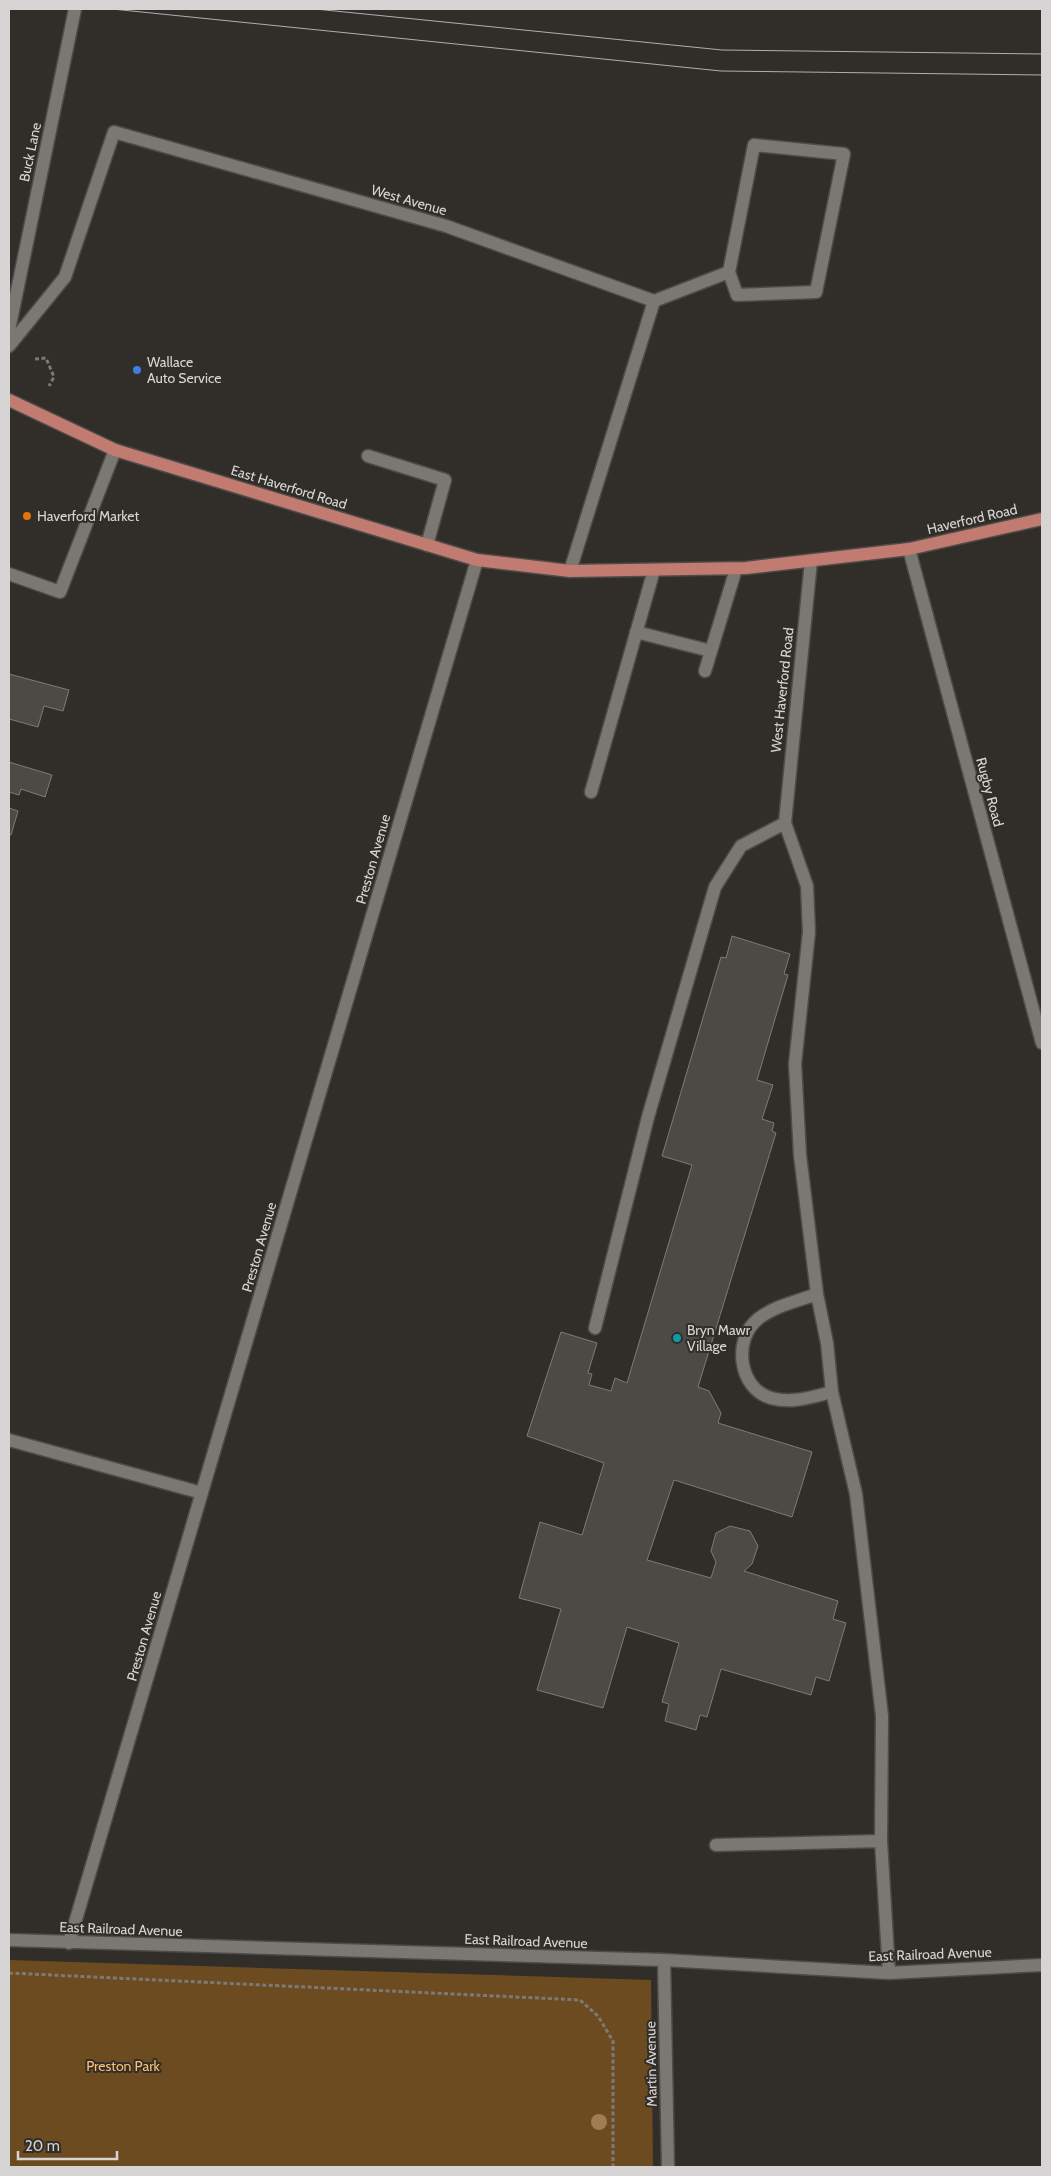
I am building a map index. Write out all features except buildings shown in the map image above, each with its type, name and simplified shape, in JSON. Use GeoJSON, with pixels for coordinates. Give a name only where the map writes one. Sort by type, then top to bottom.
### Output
{"type":"FeatureCollection","features":[{"type":"Feature","properties":{"kind":"main road","name":"East Haverford Road"},"geometry":{"type":"LineString","coordinates":[[9,400],[115,450],[427,545],[477,560],[570,570]]}},
{"type":"Feature","properties":{"kind":"main road","name":"Haverford Road"},"geometry":{"type":"LineString","coordinates":[[909,549],[1042,519]]}},
{"type":"Feature","properties":{"kind":"main road"},"geometry":{"type":"LineString","coordinates":[[570,570],[736,569],[909,549]]}},
{"type":"Feature","properties":{"kind":"street","name":"Buck Lane"},"geometry":{"type":"LineString","coordinates":[[9,330],[75,9]]}},
{"type":"Feature","properties":{"kind":"street","name":"West Avenue"},"geometry":{"type":"LineString","coordinates":[[9,346],[65,277],[114,132],[446,226],[654,302]]}},
{"type":"Feature","properties":{"kind":"street"},"geometry":{"type":"LineString","coordinates":[[754,146],[844,154],[816,292],[737,295],[729,272],[754,146]]}},
{"type":"Feature","properties":{"kind":"street"},"geometry":{"type":"LineString","coordinates":[[570,570],[654,302],[729,272]]}},
{"type":"Feature","properties":{"kind":"street"},"geometry":{"type":"LineString","coordinates":[[9,574],[60,592],[115,450]]}},
{"type":"Feature","properties":{"kind":"street"},"geometry":{"type":"LineString","coordinates":[[368,456],[444,480],[427,545]]}},
{"type":"Feature","properties":{"kind":"street","name":"Rugby Road"},"geometry":{"type":"LineString","coordinates":[[909,549],[1042,1043]]}},
{"type":"Feature","properties":{"kind":"street","name":"Preston Avenue"},"geometry":{"type":"LineString","coordinates":[[69,1943],[477,560]]}},
{"type":"Feature","properties":{"kind":"street","name":"West Haverford Road"},"geometry":{"type":"LineString","coordinates":[[785,823],[811,561]]}},
{"type":"Feature","properties":{"kind":"street"},"geometry":{"type":"LineString","coordinates":[[705,671],[736,569]]}},
{"type":"Feature","properties":{"kind":"street"},"geometry":{"type":"LineString","coordinates":[[591,792],[654,570]]}},
{"type":"Feature","properties":{"kind":"street"},"geometry":{"type":"LineString","coordinates":[[636,632],[711,651]]}},
{"type":"Feature","properties":{"kind":"street"},"geometry":{"type":"LineString","coordinates":[[595,1328],[648,1117],[716,887],[741,846],[785,823],[807,886],[809,932],[795,1064],[800,1155],[817,1294],[827,1343],[832,1392],[856,1494],[882,1716],[881,1841],[889,1973]]}},
{"type":"Feature","properties":{"kind":"street"},"geometry":{"type":"LineString","coordinates":[[817,1294],[771,1310],[756,1320],[746,1335],[741,1353],[744,1372],[754,1387],[769,1397],[787,1401],[832,1392]]}},
{"type":"Feature","properties":{"kind":"street"},"geometry":{"type":"LineString","coordinates":[[9,1440],[202,1493]]}},
{"type":"Feature","properties":{"kind":"street"},"geometry":{"type":"LineString","coordinates":[[716,1845],[881,1841]]}},
{"type":"Feature","properties":{"kind":"street","name":"East Railroad Avenue"},"geometry":{"type":"LineString","coordinates":[[9,1940],[664,1960],[889,1973],[1042,1966]]}},
{"type":"Feature","properties":{"kind":"street","name":"Martin Avenue"},"geometry":{"type":"LineString","coordinates":[[664,1960],[668,2167]]}},
{"type":"Feature","properties":{"kind":"path"},"geometry":{"type":"LineString","coordinates":[[35,359],[46,358],[54,377],[49,386]]}},
{"type":"Feature","properties":{"kind":"path"},"geometry":{"type":"LineString","coordinates":[[9,1973],[580,2000],[598,2016],[613,2041],[613,2167]]}},
{"type":"Feature","properties":{"kind":"green space","name":"Preston Park"},"geometry":{"type":"Polygon","coordinates":[[[9,1960],[651,1980],[653,2167],[9,2167],[9,1960]]]}},
{"type":"Feature","properties":{"kind":"tram line"},"geometry":{"type":"LineString","coordinates":[[112,9],[721,71],[1042,75]]}},
{"type":"Feature","properties":{"kind":"tram line"},"geometry":{"type":"LineString","coordinates":[[315,9],[722,50],[1042,54]]}},
{"type":"Feature","properties":{"kind":"place","name":"Wallace Auto Service"},"geometry":{"type":"Point","coordinates":[137,370]}},
{"type":"Feature","properties":{"kind":"place","name":"Haverford Market"},"geometry":{"type":"Point","coordinates":[27,516]}},
{"type":"Feature","properties":{"kind":"place","name":"Bryn Mawr Village"},"geometry":{"type":"Point","coordinates":[677,1338]}}]}
